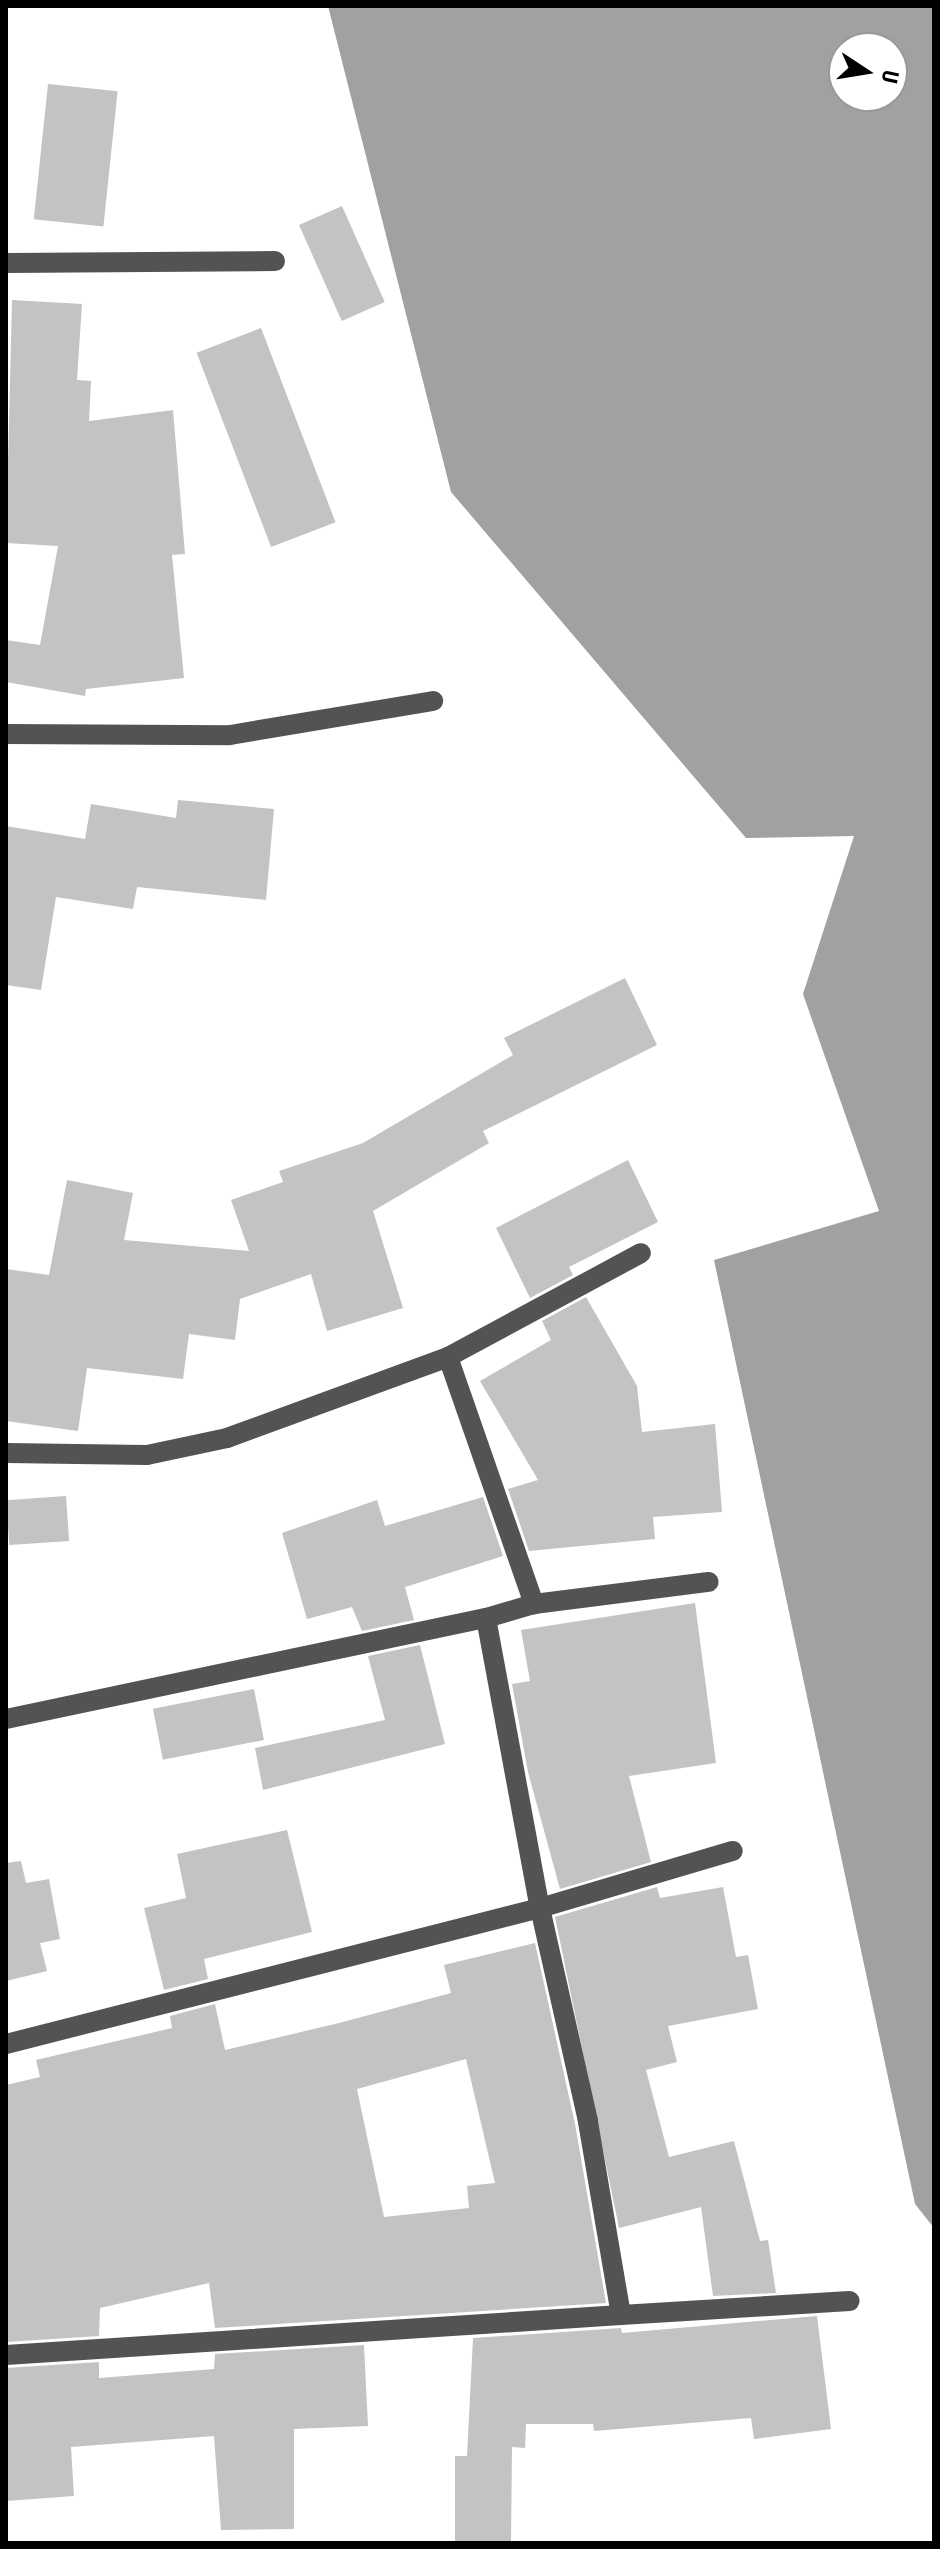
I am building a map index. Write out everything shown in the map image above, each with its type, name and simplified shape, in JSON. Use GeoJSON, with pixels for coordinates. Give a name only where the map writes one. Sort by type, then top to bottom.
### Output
{"type":"FeatureCollection","features":[{"type":"Feature","properties":{"kind":"street"},"geometry":{"type":"LineString","coordinates":[[6,263],[275,261]]}},
{"type":"Feature","properties":{"kind":"street"},"geometry":{"type":"LineString","coordinates":[[6,734],[230,735],[433,701]]}},
{"type":"Feature","properties":{"kind":"street"},"geometry":{"type":"LineString","coordinates":[[6,1453],[173,1453],[448,1357],[641,1253]]}},
{"type":"Feature","properties":{"kind":"street"},"geometry":{"type":"LineString","coordinates":[[448,1357],[534,1604]]}},
{"type":"Feature","properties":{"kind":"street"},"geometry":{"type":"LineString","coordinates":[[6,1719],[486,1618],[534,1604],[709,1582]]}},
{"type":"Feature","properties":{"kind":"street"},"geometry":{"type":"LineString","coordinates":[[486,1618],[540,1908],[588,2121],[621,2315]]}},
{"type":"Feature","properties":{"kind":"street"},"geometry":{"type":"LineString","coordinates":[[6,2044],[540,1908],[733,1851]]}},
{"type":"Feature","properties":{"kind":"street"},"geometry":{"type":"LineString","coordinates":[[6,2355],[850,2301]]}},
{"type":"Feature","properties":{"kind":"shaded area"},"geometry":{"type":"Polygon","coordinates":[[[328,6],[934,6],[934,2228],[915,2204],[714,1260],[879,1211],[803,994],[854,836],[746,838],[451,492],[328,6]]]}},
{"type":"Feature","properties":{"kind":"building"},"geometry":{"type":"Polygon","coordinates":[[[48,84],[118,91],[103,227],[34,219],[48,84]]]}},
{"type":"Feature","properties":{"kind":"building"},"geometry":{"type":"Polygon","coordinates":[[[342,206],[385,302],[342,321],[299,225],[342,206]]]}},
{"type":"Feature","properties":{"kind":"building"},"geometry":{"type":"Polygon","coordinates":[[[12,300],[82,304],[77,380],[91,381],[89,421],[173,410],[185,554],[172,555],[184,678],[86,689],[85,696],[6,682],[6,640],[40,645],[58,546],[6,543],[12,300]]]}},
{"type":"Feature","properties":{"kind":"building"},"geometry":{"type":"Polygon","coordinates":[[[261,328],[336,522],[271,547],[197,353],[261,328]]]}},
{"type":"Feature","properties":{"kind":"building"},"geometry":{"type":"Polygon","coordinates":[[[178,800],[274,809],[266,900],[137,887],[133,909],[56,897],[41,990],[6,985],[6,826],[85,839],[91,804],[176,818],[178,800]]]}},
{"type":"Feature","properties":{"kind":"building"},"geometry":{"type":"Polygon","coordinates":[[[625,978],[657,1045],[483,1131],[489,1143],[373,1211],[403,1308],[327,1331],[311,1274],[240,1299],[235,1340],[189,1334],[183,1379],[87,1368],[78,1431],[6,1421],[6,1269],[49,1275],[67,1180],[133,1193],[124,1240],[249,1251],[231,1200],[283,1182],[279,1171],[363,1143],[513,1055],[504,1038],[625,978]]]}},
{"type":"Feature","properties":{"kind":"building"},"geometry":{"type":"Polygon","coordinates":[[[628,1160],[658,1222],[569,1267],[573,1275],[530,1298],[496,1228],[628,1160]]]}},
{"type":"Feature","properties":{"kind":"building"},"geometry":{"type":"Polygon","coordinates":[[[586,1297],[637,1386],[642,1432],[715,1424],[722,1512],[653,1517],[655,1539],[529,1551],[508,1489],[538,1480],[480,1381],[551,1340],[542,1321],[586,1297]]]}},
{"type":"Feature","properties":{"kind":"building"},"geometry":{"type":"Polygon","coordinates":[[[66,1496],[69,1541],[9,1545],[6,1500],[66,1496]]]}},
{"type":"Feature","properties":{"kind":"building"},"geometry":{"type":"Polygon","coordinates":[[[483,1497],[503,1556],[405,1587],[414,1620],[362,1631],[352,1607],[307,1619],[282,1533],[377,1500],[385,1526],[483,1497]]]}},
{"type":"Feature","properties":{"kind":"building"},"geometry":{"type":"Polygon","coordinates":[[[695,1603],[716,1763],[629,1776],[651,1862],[560,1889],[528,1772],[512,1684],[530,1681],[521,1630],[695,1603]]]}},
{"type":"Feature","properties":{"kind":"building"},"geometry":{"type":"Polygon","coordinates":[[[420,1645],[445,1744],[263,1790],[255,1748],[385,1720],[368,1656],[420,1645]]]}},
{"type":"Feature","properties":{"kind":"building"},"geometry":{"type":"Polygon","coordinates":[[[254,1689],[264,1740],[163,1760],[153,1709],[254,1689]]]}},
{"type":"Feature","properties":{"kind":"building"},"geometry":{"type":"Polygon","coordinates":[[[287,1830],[312,1932],[204,1959],[208,1979],[164,1990],[144,1908],[186,1898],[177,1854],[287,1830]]]}},
{"type":"Feature","properties":{"kind":"building"},"geometry":{"type":"Polygon","coordinates":[[[21,1861],[26,1883],[49,1879],[60,1939],[40,1943],[47,1971],[6,1981],[6,1863],[21,1861]]]}},
{"type":"Feature","properties":{"kind":"building"},"geometry":{"type":"Polygon","coordinates":[[[657,1887],[660,1898],[723,1887],[736,1957],[748,1955],[758,2009],[668,2026],[677,2062],[646,2070],[669,2157],[734,2141],[760,2241],[768,2240],[776,2293],[713,2296],[701,2207],[619,2228],[555,1917],[657,1887]]]}},
{"type":"Feature","properties":{"kind":"building"},"geometry":{"type":"Polygon","coordinates":[[[535,1943],[575,2124],[606,2303],[215,2328],[209,2283],[100,2308],[99,2336],[6,2342],[6,2085],[40,2077],[36,2060],[172,2028],[170,2016],[215,2004],[225,2050],[451,1993],[444,1965],[535,1943]],[[466,2059],[357,2089],[384,2217],[469,2208],[467,2186],[495,2183],[466,2059]]]}},
{"type":"Feature","properties":{"kind":"building"},"geometry":{"type":"Polygon","coordinates":[[[817,2316],[831,2429],[754,2439],[751,2418],[594,2431],[593,2424],[526,2424],[525,2448],[512,2447],[511,2543],[455,2543],[455,2456],[467,2456],[473,2338],[621,2328],[622,2333],[817,2316]]]}},
{"type":"Feature","properties":{"kind":"building"},"geometry":{"type":"Polygon","coordinates":[[[364,2345],[368,2426],[294,2429],[294,2529],[221,2530],[214,2436],[71,2447],[74,2496],[6,2501],[6,2368],[99,2362],[99,2378],[214,2369],[215,2354],[364,2345]]]}}]}
